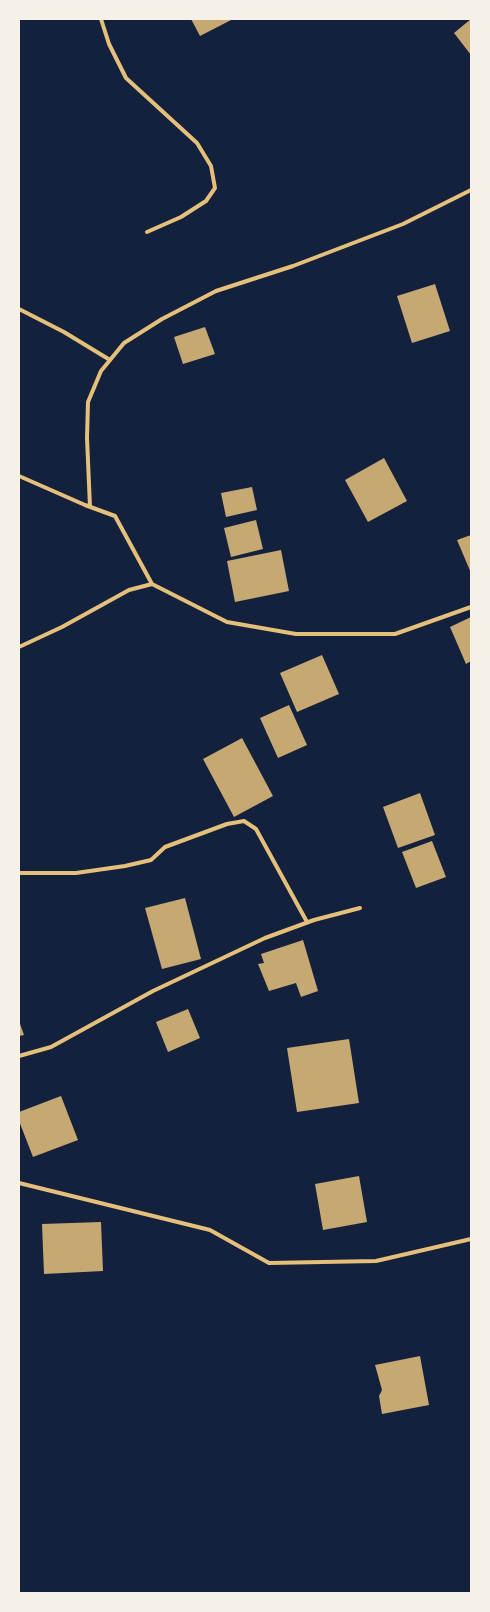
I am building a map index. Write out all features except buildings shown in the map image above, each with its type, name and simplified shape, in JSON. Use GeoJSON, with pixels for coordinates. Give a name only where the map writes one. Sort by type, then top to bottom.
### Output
{"type":"FeatureCollection","features":[{"type":"Feature","properties":{"kind":"street"},"geometry":{"type":"LineString","coordinates":[[101,19],[109,44],[126,78],[197,143],[211,166],[215,188],[206,201],[181,218],[148,232]]}},
{"type":"Feature","properties":{"kind":"street"},"geometry":{"type":"LineString","coordinates":[[90,507],[87,438],[88,402],[101,371],[124,343],[162,319],[216,291],[293,266],[403,224],[471,190]]}},
{"type":"Feature","properties":{"kind":"street"},"geometry":{"type":"LineString","coordinates":[[19,309],[64,332],[110,360]]}},
{"type":"Feature","properties":{"kind":"street"},"geometry":{"type":"LineString","coordinates":[[19,476],[90,507],[115,516],[152,584],[228,622],[296,634],[395,634],[471,607]]}},
{"type":"Feature","properties":{"kind":"street"},"geometry":{"type":"LineString","coordinates":[[19,647],[62,627],[129,590],[152,584]]}},
{"type":"Feature","properties":{"kind":"street"},"geometry":{"type":"LineString","coordinates":[[19,873],[76,873],[125,866],[151,860],[165,847],[227,824],[244,821],[256,829],[307,922]]}},
{"type":"Feature","properties":{"kind":"street"},"geometry":{"type":"LineString","coordinates":[[19,1056],[51,1047],[153,991],[265,938],[307,922],[360,908]]}},
{"type":"Feature","properties":{"kind":"street"},"geometry":{"type":"LineString","coordinates":[[19,1183],[210,1230],[269,1263],[376,1261],[471,1239]]}}]}
